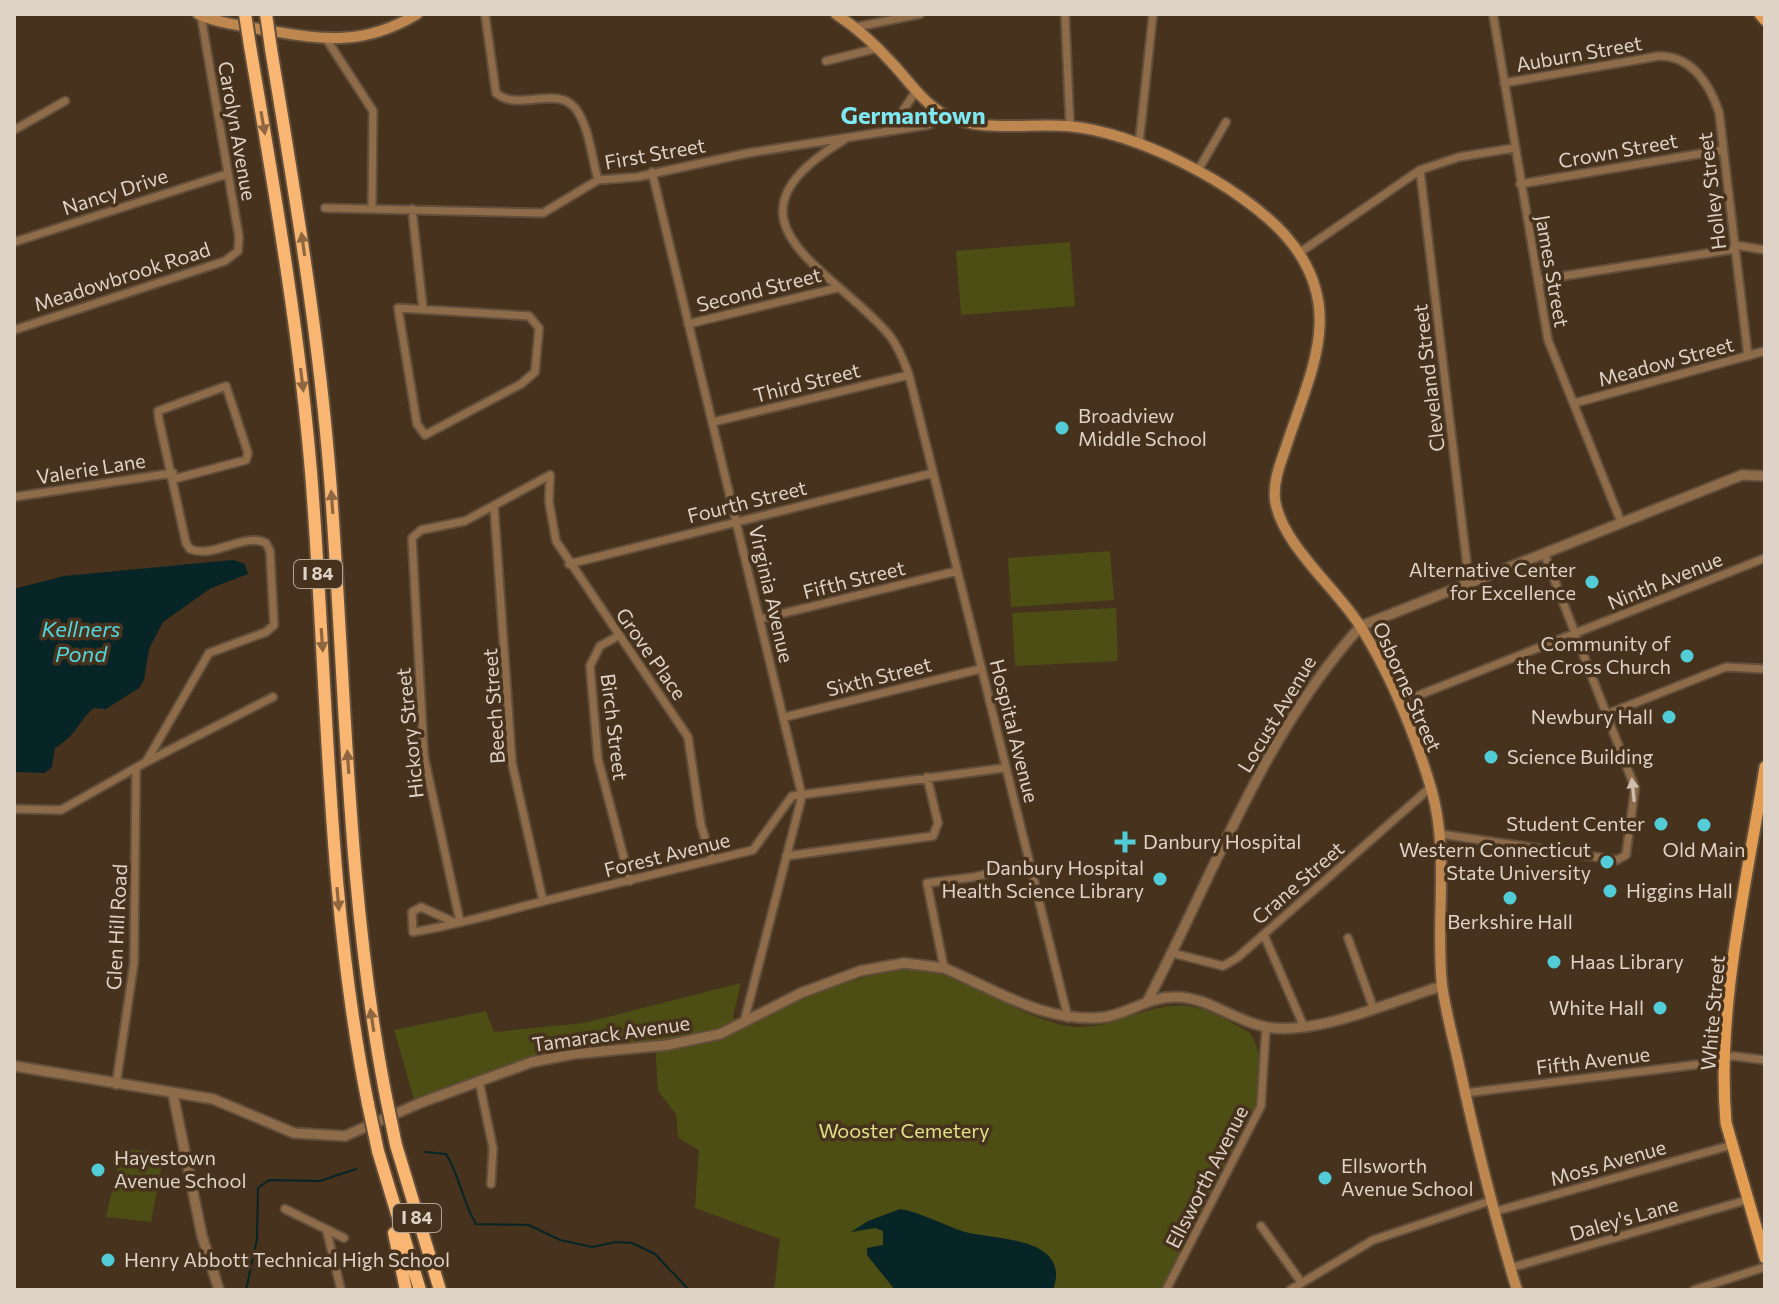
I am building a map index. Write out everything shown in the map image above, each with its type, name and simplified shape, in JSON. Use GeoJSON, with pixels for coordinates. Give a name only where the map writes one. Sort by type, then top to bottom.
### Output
{"type":"FeatureCollection","features":[{"type":"Feature","properties":{"kind":"highway","name":"I 84"},"geometry":{"type":"LineString","coordinates":[[245,14],[288,269],[303,393],[339,916],[378,1151],[420,1290]]}},
{"type":"Feature","properties":{"kind":"highway","name":"I 84"},"geometry":{"type":"LineString","coordinates":[[266,14],[322,391],[358,916],[396,1145],[423,1240],[442,1290]]}},
{"type":"Feature","properties":{"kind":"highway"},"geometry":{"type":"LineString","coordinates":[[383,1171],[406,1290]]}},
{"type":"Feature","properties":{"kind":"main road"},"geometry":{"type":"LineString","coordinates":[[200,15],[327,40],[377,34],[417,14]]}},
{"type":"Feature","properties":{"kind":"main road"},"geometry":{"type":"LineString","coordinates":[[836,14],[856,27],[916,91],[947,116]]}},
{"type":"Feature","properties":{"kind":"main road"},"geometry":{"type":"LineString","coordinates":[[1760,14],[1765,20]]}},
{"type":"Feature","properties":{"kind":"main road","name":"Osborne Street"},"geometry":{"type":"LineString","coordinates":[[947,116],[970,123],[1070,126],[1139,144],[1197,172],[1267,218],[1299,253],[1315,286],[1321,308],[1320,343],[1279,465],[1275,499],[1289,532],[1361,626],[1398,703],[1431,787],[1440,834],[1442,986],[1492,1206],[1517,1290]]}},
{"type":"Feature","properties":{"kind":"main road","name":"White Street"},"geometry":{"type":"LineString","coordinates":[[1765,767],[1731,986],[1725,1058],[1726,1123],[1765,1258]]}},
{"type":"Feature","properties":{"kind":"street"},"geometry":{"type":"LineString","coordinates":[[485,14],[496,93],[505,99],[557,99],[573,105],[580,118],[598,180]]}},
{"type":"Feature","properties":{"kind":"street"},"geometry":{"type":"LineString","coordinates":[[856,27],[920,14]]}},
{"type":"Feature","properties":{"kind":"street"},"geometry":{"type":"LineString","coordinates":[[1065,14],[1070,126]]}},
{"type":"Feature","properties":{"kind":"street"},"geometry":{"type":"LineString","coordinates":[[1139,144],[1153,14]]}},
{"type":"Feature","properties":{"kind":"street","name":"James Street"},"geometry":{"type":"LineString","coordinates":[[1493,14],[1548,340],[1621,522]]}},
{"type":"Feature","properties":{"kind":"street","name":"Carolyn Avenue"},"geometry":{"type":"LineString","coordinates":[[200,15],[239,237],[238,251]]}},
{"type":"Feature","properties":{"kind":"street"},"geometry":{"type":"LineString","coordinates":[[327,40],[373,111],[372,208]]}},
{"type":"Feature","properties":{"kind":"street"},"geometry":{"type":"LineString","coordinates":[[826,61],[878,48]]}},
{"type":"Feature","properties":{"kind":"street","name":"Auburn Street"},"geometry":{"type":"LineString","coordinates":[[1504,83],[1659,56]]}},
{"type":"Feature","properties":{"kind":"street","name":"Holley Street"},"geometry":{"type":"LineString","coordinates":[[1659,56],[1675,56],[1688,63],[1713,94],[1719,112],[1748,356]]}},
{"type":"Feature","properties":{"kind":"street"},"geometry":{"type":"LineString","coordinates":[[886,129],[898,118],[916,91]]}},
{"type":"Feature","properties":{"kind":"street"},"geometry":{"type":"LineString","coordinates":[[14,130],[65,101]]}},
{"type":"Feature","properties":{"kind":"street","name":"First Street"},"geometry":{"type":"LineString","coordinates":[[325,208],[543,213],[598,180],[637,177],[844,140],[886,129],[928,125],[947,116]]}},
{"type":"Feature","properties":{"kind":"street"},"geometry":{"type":"LineString","coordinates":[[1197,172],[1226,122]]}},
{"type":"Feature","properties":{"kind":"street","name":"Hospital Avenue"},"geometry":{"type":"LineString","coordinates":[[844,140],[806,167],[791,188],[784,213],[798,252],[889,335],[902,354],[1068,1018]]}},
{"type":"Feature","properties":{"kind":"street"},"geometry":{"type":"LineString","coordinates":[[1299,253],[1420,170],[1459,157],[1514,148]]}},
{"type":"Feature","properties":{"kind":"street","name":"Crown Street"},"geometry":{"type":"LineString","coordinates":[[1520,184],[1722,150]]}},
{"type":"Feature","properties":{"kind":"street","name":"Cleveland Street"},"geometry":{"type":"LineString","coordinates":[[1420,170],[1469,582]]}},
{"type":"Feature","properties":{"kind":"street","name":"Virginia Avenue"},"geometry":{"type":"LineString","coordinates":[[652,172],[802,796],[744,1022]]}},
{"type":"Feature","properties":{"kind":"street","name":"Nancy Drive"},"geometry":{"type":"LineString","coordinates":[[14,242],[227,174]]}},
{"type":"Feature","properties":{"kind":"street"},"geometry":{"type":"LineString","coordinates":[[412,209],[423,309]]}},
{"type":"Feature","properties":{"kind":"street"},"geometry":{"type":"LineString","coordinates":[[1538,280],[1735,247],[1765,250]]}},
{"type":"Feature","properties":{"kind":"street","name":"Meadowbrook Road"},"geometry":{"type":"LineString","coordinates":[[14,330],[225,261],[238,251]]}},
{"type":"Feature","properties":{"kind":"street","name":"Second Street"},"geometry":{"type":"LineString","coordinates":[[688,324],[837,288]]}},
{"type":"Feature","properties":{"kind":"street"},"geometry":{"type":"LineString","coordinates":[[398,308],[423,309],[529,316],[539,328],[535,372],[495,399],[425,435],[417,424],[398,319],[398,308]]}},
{"type":"Feature","properties":{"kind":"street","name":"Meadow Street"},"geometry":{"type":"LineString","coordinates":[[1575,403],[1765,351]]}},
{"type":"Feature","properties":{"kind":"street","name":"Third Street"},"geometry":{"type":"LineString","coordinates":[[713,422],[909,375]]}},
{"type":"Feature","properties":{"kind":"street","name":"Valerie Lane"},"geometry":{"type":"LineString","coordinates":[[14,497],[174,476],[246,460],[248,453],[226,386],[158,411],[174,476]]}},
{"type":"Feature","properties":{"kind":"street","name":"Fourth Street"},"geometry":{"type":"LineString","coordinates":[[569,564],[933,473]]}},
{"type":"Feature","properties":{"kind":"street","name":"Grove Place"},"geometry":{"type":"LineString","coordinates":[[494,506],[550,475],[551,522],[556,541],[688,737],[699,814],[712,860]]}},
{"type":"Feature","properties":{"kind":"street","name":"Locust Avenue"},"geometry":{"type":"LineString","coordinates":[[1148,1000],[1280,736],[1337,652],[1361,626],[1742,475],[1765,476]]}},
{"type":"Feature","properties":{"kind":"street"},"geometry":{"type":"LineString","coordinates":[[146,762],[209,653],[266,632],[275,621],[270,551],[266,543],[253,540],[201,552],[190,549],[174,476]]}},
{"type":"Feature","properties":{"kind":"street","name":"Hickory Street"},"geometry":{"type":"LineString","coordinates":[[458,922],[424,756],[412,538],[421,530],[465,521],[494,506]]}},
{"type":"Feature","properties":{"kind":"street","name":"Beech Street"},"geometry":{"type":"LineString","coordinates":[[494,506],[512,763],[543,901]]}},
{"type":"Feature","properties":{"kind":"street"},"geometry":{"type":"LineString","coordinates":[[1440,834],[1617,860],[1626,855],[1635,788],[1544,553]]}},
{"type":"Feature","properties":{"kind":"street","name":"Ninth Avenue"},"geometry":{"type":"LineString","coordinates":[[1398,703],[1765,558]]}},
{"type":"Feature","properties":{"kind":"street","name":"Fifth Street"},"geometry":{"type":"LineString","coordinates":[[760,619],[957,571]]}},
{"type":"Feature","properties":{"kind":"street","name":"Birch Street"},"geometry":{"type":"LineString","coordinates":[[618,636],[600,646],[590,666],[598,759],[630,881]]}},
{"type":"Feature","properties":{"kind":"street"},"geometry":{"type":"LineString","coordinates":[[1607,714],[1726,667],[1765,669]]}},
{"type":"Feature","properties":{"kind":"street","name":"Sixth Street"},"geometry":{"type":"LineString","coordinates":[[785,717],[980,669]]}},
{"type":"Feature","properties":{"kind":"street"},"geometry":{"type":"LineString","coordinates":[[14,809],[61,810],[273,697]]}},
{"type":"Feature","properties":{"kind":"street"},"geometry":{"type":"LineString","coordinates":[[802,796],[1004,768]]}},
{"type":"Feature","properties":{"kind":"street","name":"Glen Hill Road"},"geometry":{"type":"LineString","coordinates":[[116,1085],[134,963],[136,771]]}},
{"type":"Feature","properties":{"kind":"street"},"geometry":{"type":"LineString","coordinates":[[786,856],[933,836],[938,823],[927,777]]}},
{"type":"Feature","properties":{"kind":"street","name":"Crane Street"},"geometry":{"type":"LineString","coordinates":[[1172,953],[1223,966],[1264,935],[1431,787]]}},
{"type":"Feature","properties":{"kind":"street","name":"Forest Avenue"},"geometry":{"type":"LineString","coordinates":[[458,922],[421,907],[412,912],[410,918],[413,932],[458,922],[630,881],[753,850],[782,806],[792,796],[802,796]]}},
{"type":"Feature","properties":{"kind":"street"},"geometry":{"type":"LineString","coordinates":[[944,968],[927,883],[974,877],[1028,864]]}},
{"type":"Feature","properties":{"kind":"street"},"geometry":{"type":"LineString","coordinates":[[1264,935],[1304,1027]]}},
{"type":"Feature","properties":{"kind":"street"},"geometry":{"type":"LineString","coordinates":[[1348,938],[1373,1007]]}},
{"type":"Feature","properties":{"kind":"street","name":"Tamarack Avenue"},"geometry":{"type":"LineString","coordinates":[[14,1066],[218,1100],[288,1131],[327,1138],[362,1132],[420,1103],[547,1058],[683,1042],[720,1034],[801,993],[860,971],[904,963],[944,968],[1046,1013],[1068,1018]]}},
{"type":"Feature","properties":{"kind":"street"},"geometry":{"type":"LineString","coordinates":[[1068,1018],[1113,1015],[1148,1000],[1175,997],[1196,1000],[1266,1027],[1304,1027],[1442,986]]}},
{"type":"Feature","properties":{"kind":"street","name":"Ellsworth Avenue"},"geometry":{"type":"LineString","coordinates":[[1166,1290],[1261,1106],[1265,1088],[1266,1027]]}},
{"type":"Feature","properties":{"kind":"street","name":"Fifth Avenue"},"geometry":{"type":"LineString","coordinates":[[1465,1093],[1710,1063],[1725,1058],[1765,1060]]}},
{"type":"Feature","properties":{"kind":"street"},"geometry":{"type":"LineString","coordinates":[[479,1081],[493,1148],[491,1184]]}},
{"type":"Feature","properties":{"kind":"street"},"geometry":{"type":"LineString","coordinates":[[173,1094],[202,1236],[219,1290]]}},
{"type":"Feature","properties":{"kind":"street","name":"Moss Avenue"},"geometry":{"type":"LineString","coordinates":[[1290,1290],[1373,1240],[1492,1206],[1732,1145]]}},
{"type":"Feature","properties":{"kind":"street","name":"Daley's Lane"},"geometry":{"type":"LineString","coordinates":[[1510,1268],[1747,1200]]}},
{"type":"Feature","properties":{"kind":"street"},"geometry":{"type":"LineString","coordinates":[[285,1209],[344,1238]]}},
{"type":"Feature","properties":{"kind":"street"},"geometry":{"type":"LineString","coordinates":[[1261,1226],[1301,1282]]}},
{"type":"Feature","properties":{"kind":"street"},"geometry":{"type":"LineString","coordinates":[[327,1232],[341,1290]]}},
{"type":"Feature","properties":{"kind":"street"},"geometry":{"type":"LineString","coordinates":[[1694,1290],[1765,1267]]}},
{"type":"Feature","properties":{"kind":"green space"},"geometry":{"type":"Polygon","coordinates":[[[1070,242],[1075,306],[961,315],[956,251],[1070,242]]]}},
{"type":"Feature","properties":{"kind":"green space"},"geometry":{"type":"Polygon","coordinates":[[[1110,551],[1114,600],[1011,607],[1008,558],[1110,551]]]}},
{"type":"Feature","properties":{"kind":"green space"},"geometry":{"type":"Polygon","coordinates":[[[1116,608],[1118,661],[1015,666],[1012,613],[1116,608]]]}},
{"type":"Feature","properties":{"kind":"green space","name":"Wooster Cemetery"},"geometry":{"type":"Polygon","coordinates":[[[914,968],[952,978],[1024,1012],[1062,1025],[1096,1026],[1177,1006],[1209,1012],[1250,1033],[1260,1061],[1259,1093],[1249,1127],[1233,1163],[1163,1290],[774,1290],[780,1239],[695,1208],[699,1150],[678,1138],[676,1114],[658,1091],[655,1041],[550,1050],[414,1099],[394,1030],[486,1011],[494,1032],[584,1023],[741,983],[733,1016],[736,1032],[800,1000],[844,983],[914,968]]]}},
{"type":"Feature","properties":{"kind":"green space"},"geometry":{"type":"Polygon","coordinates":[[[122,1148],[164,1154],[151,1222],[106,1217],[122,1148]]]}},
{"type":"Feature","properties":{"kind":"water","name":"Kellners Pond"},"geometry":{"type":"Polygon","coordinates":[[[233,560],[245,564],[248,574],[211,588],[163,622],[149,649],[144,680],[139,688],[106,709],[94,708],[55,748],[52,767],[45,773],[14,772],[14,589],[64,576],[233,560]]]}},
{"type":"Feature","properties":{"kind":"water"},"geometry":{"type":"Polygon","coordinates":[[[900,1209],[965,1232],[1012,1240],[1042,1250],[1052,1260],[1056,1273],[1053,1290],[895,1290],[867,1255],[867,1248],[883,1245],[883,1231],[875,1228],[851,1232],[868,1221],[900,1209]]]}},
{"type":"Feature","properties":{"kind":"waterway"},"geometry":{"type":"LineString","coordinates":[[425,1152],[446,1154],[476,1224],[529,1225],[560,1240],[592,1247],[616,1242],[632,1243],[655,1254],[689,1290]]}},
{"type":"Feature","properties":{"kind":"waterway"},"geometry":{"type":"LineString","coordinates":[[246,1290],[257,1239],[258,1188],[269,1180],[320,1181],[356,1169]]}},
{"type":"Feature","properties":{"kind":"place","name":"Broadview Middle School"},"geometry":{"type":"Point","coordinates":[1062,428]}},
{"type":"Feature","properties":{"kind":"place","name":"Alternative Center for Excellence"},"geometry":{"type":"Point","coordinates":[1592,582]}},
{"type":"Feature","properties":{"kind":"place","name":"Community of the Cross Church"},"geometry":{"type":"Point","coordinates":[1687,656]}},
{"type":"Feature","properties":{"kind":"place","name":"Newbury Hall"},"geometry":{"type":"Point","coordinates":[1669,717]}},
{"type":"Feature","properties":{"kind":"place","name":"Science Building"},"geometry":{"type":"Point","coordinates":[1491,757]}},
{"type":"Feature","properties":{"kind":"place","name":"Student Center"},"geometry":{"type":"Point","coordinates":[1661,824]}},
{"type":"Feature","properties":{"kind":"place","name":"Old Main"},"geometry":{"type":"Point","coordinates":[1704,825]}},
{"type":"Feature","properties":{"kind":"place","name":"Danbury Hospital"},"geometry":{"type":"Point","coordinates":[1125,842]}},
{"type":"Feature","properties":{"kind":"place","name":"Western Connecticut State University"},"geometry":{"type":"Point","coordinates":[1607,862]}},
{"type":"Feature","properties":{"kind":"place","name":"Danbury Hospital Health Science Library"},"geometry":{"type":"Point","coordinates":[1160,879]}},
{"type":"Feature","properties":{"kind":"place","name":"Higgins Hall"},"geometry":{"type":"Point","coordinates":[1610,891]}},
{"type":"Feature","properties":{"kind":"place","name":"Berkshire Hall"},"geometry":{"type":"Point","coordinates":[1510,898]}},
{"type":"Feature","properties":{"kind":"place","name":"Haas Library"},"geometry":{"type":"Point","coordinates":[1554,962]}},
{"type":"Feature","properties":{"kind":"place","name":"White Hall"},"geometry":{"type":"Point","coordinates":[1660,1008]}},
{"type":"Feature","properties":{"kind":"place","name":"Hayestown Avenue School"},"geometry":{"type":"Point","coordinates":[98,1170]}},
{"type":"Feature","properties":{"kind":"place","name":"Ellsworth Avenue School"},"geometry":{"type":"Point","coordinates":[1325,1178]}},
{"type":"Feature","properties":{"kind":"place","name":"Henry Abbott Technical High School"},"geometry":{"type":"Point","coordinates":[108,1260]}},
{"type":"Feature","properties":{"kind":"district","name":"Germantown"},"geometry":{"type":"Point","coordinates":[913,116]}}]}
